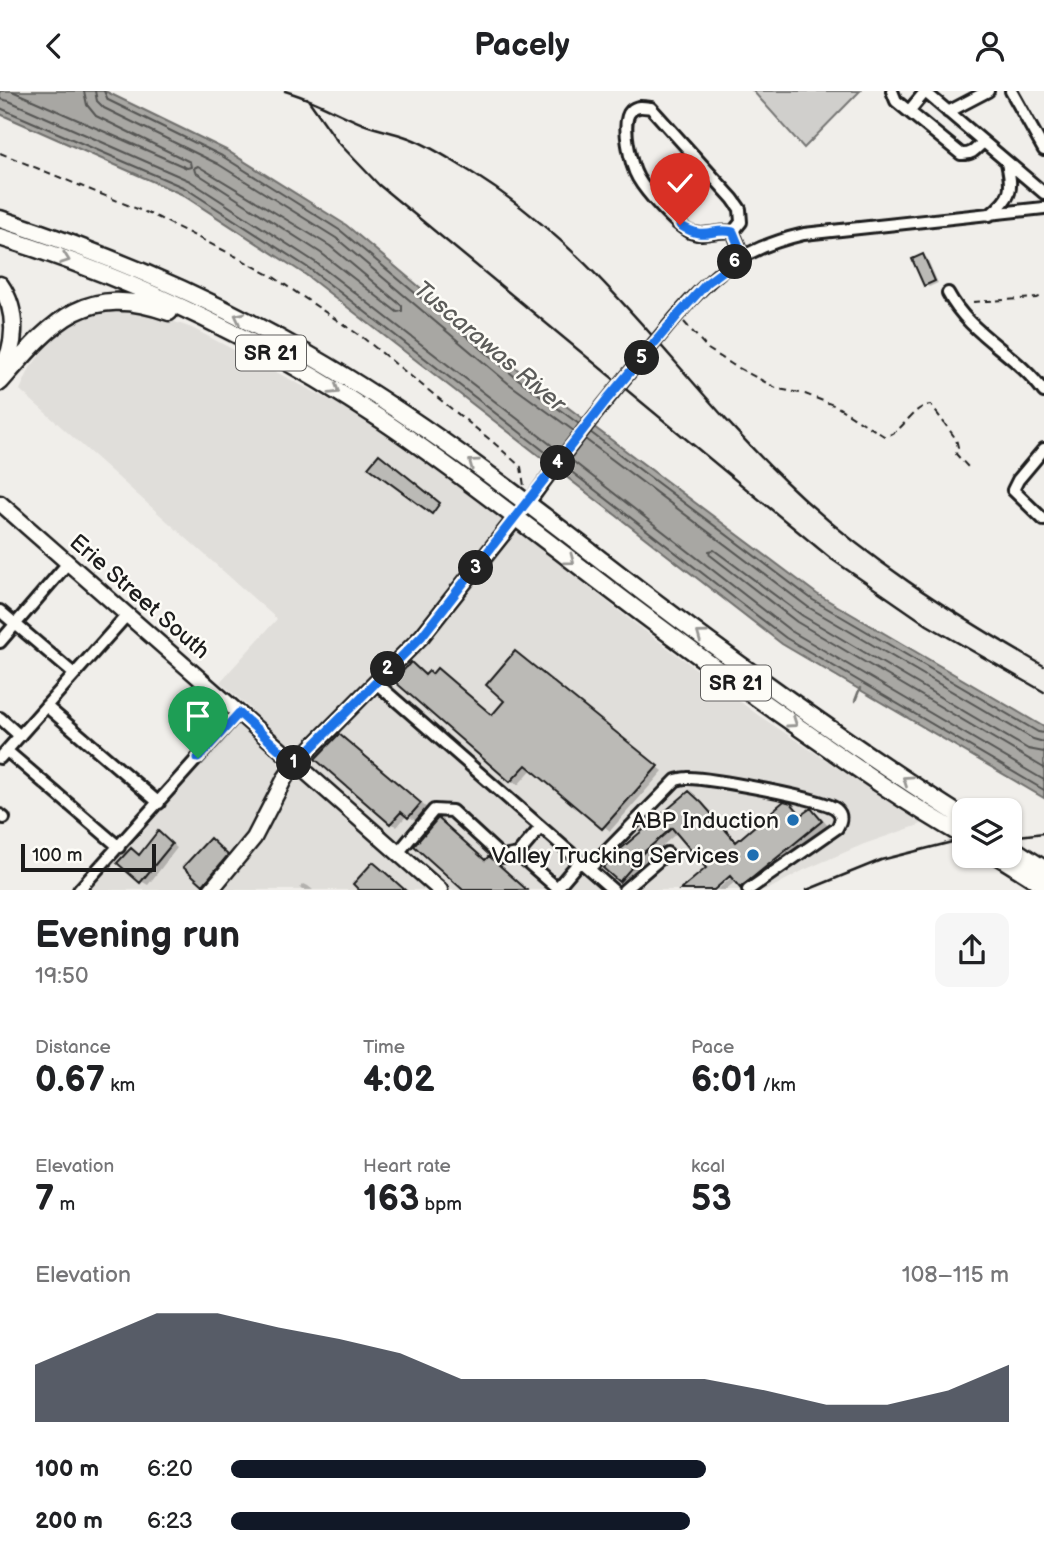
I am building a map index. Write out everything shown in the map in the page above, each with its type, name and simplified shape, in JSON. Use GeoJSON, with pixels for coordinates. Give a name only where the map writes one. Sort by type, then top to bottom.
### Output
{"type":"FeatureCollection","features":[{"type":"Feature","properties":{"kind":"highway","name":"SR 21"},"geometry":{"type":"LineString","coordinates":[[0,218],[148,274],[274,335],[395,408],[528,504],[691,628],[952,810]]}},
{"type":"Feature","properties":{"kind":"highway","name":"SR 21"},"geometry":{"type":"LineString","coordinates":[[0,237],[60,257],[134,287],[251,342],[303,370],[382,420],[710,665],[897,795],[952,829]]}},
{"type":"Feature","properties":{"kind":"highway"},"geometry":{"type":"LineString","coordinates":[[0,285],[10,304],[13,324],[10,350],[0,373]]}},
{"type":"Feature","properties":{"kind":"highway"},"geometry":{"type":"LineString","coordinates":[[0,382],[37,340],[57,322],[80,309],[106,302],[146,305],[251,342]]}},
{"type":"Feature","properties":{"kind":"highway"},"geometry":{"type":"LineString","coordinates":[[1022,855],[1044,869]]}},
{"type":"Feature","properties":{"kind":"highway"},"geometry":{"type":"LineString","coordinates":[[1017,868],[1044,885]]}},
{"type":"Feature","properties":{"kind":"main road","name":"Erie Street South"},"geometry":{"type":"LineString","coordinates":[[0,503],[439,890]]}},
{"type":"Feature","properties":{"kind":"main road"},"geometry":{"type":"LineString","coordinates":[[211,890],[254,838],[295,764],[422,636],[528,504]]}},
{"type":"Feature","properties":{"kind":"street"},"geometry":{"type":"LineString","coordinates":[[892,91],[897,101],[961,154],[974,151],[983,142]]}},
{"type":"Feature","properties":{"kind":"street"},"geometry":{"type":"LineString","coordinates":[[909,111],[925,91],[1044,193]]}},
{"type":"Feature","properties":{"kind":"street"},"geometry":{"type":"LineString","coordinates":[[948,112],[988,91]]}},
{"type":"Feature","properties":{"kind":"street"},"geometry":{"type":"LineString","coordinates":[[1011,91],[1044,150]]}},
{"type":"Feature","properties":{"kind":"street"},"geometry":{"type":"LineString","coordinates":[[639,106],[651,108],[733,199],[740,209],[741,222],[733,232],[691,232],[680,225],[647,190],[637,176],[629,147],[626,118],[631,111],[639,106]]}},
{"type":"Feature","properties":{"kind":"street"},"geometry":{"type":"LineString","coordinates":[[990,215],[1010,193],[1011,181],[1006,162]]}},
{"type":"Feature","properties":{"kind":"street"},"geometry":{"type":"LineString","coordinates":[[528,504],[608,398],[678,315],[707,283],[743,256],[779,240],[804,234],[1044,208]]}},
{"type":"Feature","properties":{"kind":"street"},"geometry":{"type":"LineString","coordinates":[[733,232],[743,256]]}},
{"type":"Feature","properties":{"kind":"street"},"geometry":{"type":"LineString","coordinates":[[948,293],[977,330],[1031,374],[1044,392]]}},
{"type":"Feature","properties":{"kind":"street"},"geometry":{"type":"LineString","coordinates":[[1044,449],[1013,490],[1044,520]]}},
{"type":"Feature","properties":{"kind":"street"},"geometry":{"type":"LineString","coordinates":[[0,642],[68,563]]}},
{"type":"Feature","properties":{"kind":"street"},"geometry":{"type":"LineString","coordinates":[[0,611],[74,674]]}},
{"type":"Feature","properties":{"kind":"street"},"geometry":{"type":"LineString","coordinates":[[119,847],[4,755],[127,615]]}},
{"type":"Feature","properties":{"kind":"street"},"geometry":{"type":"LineString","coordinates":[[375,682],[613,890]]}},
{"type":"Feature","properties":{"kind":"street"},"geometry":{"type":"LineString","coordinates":[[46,706],[159,803]]}},
{"type":"Feature","properties":{"kind":"street"},"geometry":{"type":"LineString","coordinates":[[79,890],[239,713]]}},
{"type":"Feature","properties":{"kind":"street"},"geometry":{"type":"LineString","coordinates":[[0,718],[20,736]]}},
{"type":"Feature","properties":{"kind":"street"},"geometry":{"type":"LineString","coordinates":[[518,854],[557,889],[676,780],[685,778],[802,797],[831,804],[839,811],[841,820],[837,828],[748,890]]}},
{"type":"Feature","properties":{"kind":"street"},"geometry":{"type":"LineString","coordinates":[[398,853],[434,810],[452,811],[502,857],[518,854],[541,827]]}},
{"type":"Feature","properties":{"kind":"street"},"geometry":{"type":"LineString","coordinates":[[624,890],[667,853]]}},
{"type":"Feature","properties":{"kind":"path"},"geometry":{"type":"LineString","coordinates":[[0,153],[157,218],[275,278],[362,337],[492,442],[521,467],[525,487]]}},
{"type":"Feature","properties":{"kind":"path"},"geometry":{"type":"LineString","coordinates":[[973,302],[1037,298],[1044,295]]}},
{"type":"Feature","properties":{"kind":"path"},"geometry":{"type":"LineString","coordinates":[[684,322],[708,349],[778,389],[821,399],[884,436],[894,433],[922,407],[931,405],[956,439],[956,454],[968,467]]}},
{"type":"Feature","properties":{"kind":"shaded area"},"geometry":{"type":"Polygon","coordinates":[[[753,91],[860,91],[804,148],[753,91]]]}},
{"type":"Feature","properties":{"kind":"shaded area"},"geometry":{"type":"Polygon","coordinates":[[[109,308],[135,308],[192,328],[356,414],[410,449],[758,715],[922,824],[864,844],[804,870],[767,890],[84,890],[251,709],[220,682],[277,619],[20,390],[30,368],[46,347],[65,329],[86,316],[109,308]]]}},
{"type":"Feature","properties":{"kind":"water"},"geometry":{"type":"Polygon","coordinates":[[[0,91],[105,91],[226,150],[346,225],[518,370],[817,594],[1044,727],[1044,798],[782,644],[306,275],[181,194],[0,114],[0,91]]]}},
{"type":"Feature","properties":{"kind":"building"},"geometry":{"type":"Polygon","coordinates":[[[923,254],[935,281],[924,286],[912,259],[923,254]]]}},
{"type":"Feature","properties":{"kind":"building"},"geometry":{"type":"Polygon","coordinates":[[[379,454],[440,503],[432,514],[368,467],[379,454]]]}},
{"type":"Feature","properties":{"kind":"building"},"geometry":{"type":"Polygon","coordinates":[[[515,651],[658,766],[602,829],[526,765],[510,782],[394,681],[411,662],[425,675],[429,671],[432,674],[437,668],[492,715],[504,701],[486,685],[515,651]]]}},
{"type":"Feature","properties":{"kind":"building"},"geometry":{"type":"Polygon","coordinates":[[[339,734],[421,803],[408,818],[401,812],[390,824],[315,759],[339,734]]]}},
{"type":"Feature","properties":{"kind":"building"},"geometry":{"type":"Polygon","coordinates":[[[689,791],[736,842],[784,801],[791,803],[801,815],[811,808],[822,821],[740,888],[730,876],[714,890],[680,890],[706,868],[672,828],[630,864],[633,866],[619,882],[603,868],[616,853],[689,791]]]}},
{"type":"Feature","properties":{"kind":"building"},"geometry":{"type":"Polygon","coordinates":[[[438,818],[485,860],[489,856],[527,890],[463,890],[414,846],[438,818]]]}},
{"type":"Feature","properties":{"kind":"building"},"geometry":{"type":"Polygon","coordinates":[[[158,831],[172,844],[140,883],[117,863],[131,848],[139,855],[158,831]]]}},
{"type":"Feature","properties":{"kind":"building"},"geometry":{"type":"Polygon","coordinates":[[[210,838],[228,855],[203,885],[183,867],[210,838]]]}},
{"type":"Feature","properties":{"kind":"building"},"geometry":{"type":"Polygon","coordinates":[[[373,862],[405,890],[359,890],[353,884],[373,862]]]}},
{"type":"Feature","properties":{"kind":"waterway"},"geometry":{"type":"LineString","coordinates":[[855,701],[860,688]]}},
{"type":"Feature","properties":{"kind":"railway"},"geometry":{"type":"LineString","coordinates":[[285,91],[363,124],[425,145],[520,206],[601,280],[747,442],[815,509],[845,535],[909,582],[1044,666]]}},
{"type":"Feature","properties":{"kind":"railway"},"geometry":{"type":"LineString","coordinates":[[307,98],[338,142],[379,185],[830,558],[927,625],[1044,692]]}},
{"type":"Feature","properties":{"kind":"railway"},"geometry":{"type":"LineString","coordinates":[[1022,836],[1044,833]]}},
{"type":"Feature","properties":{"kind":"railway"},"geometry":{"type":"LineString","coordinates":[[807,890],[881,860],[952,842]]}},
{"type":"Feature","properties":{"kind":"place","name":"ABP Induction"},"geometry":{"type":"Point","coordinates":[793,820]}},
{"type":"Feature","properties":{"kind":"place","name":"Valley Trucking Services"},"geometry":{"type":"Point","coordinates":[753,855]}},
{"type":"Feature","properties":{"kind":"route"},"geometry":{"type":"LineString","coordinates":[[198,758],[239,713],[295,764],[422,636],[528,504],[608,398],[678,315],[707,283],[743,256],[733,232],[725,230],[706,234],[691,232],[680,225]]}},
{"type":"Feature","properties":{"kind":"water label","name":"Tuscarawas River"},"geometry":{"type":"Point","coordinates":[490,346]}}]}
